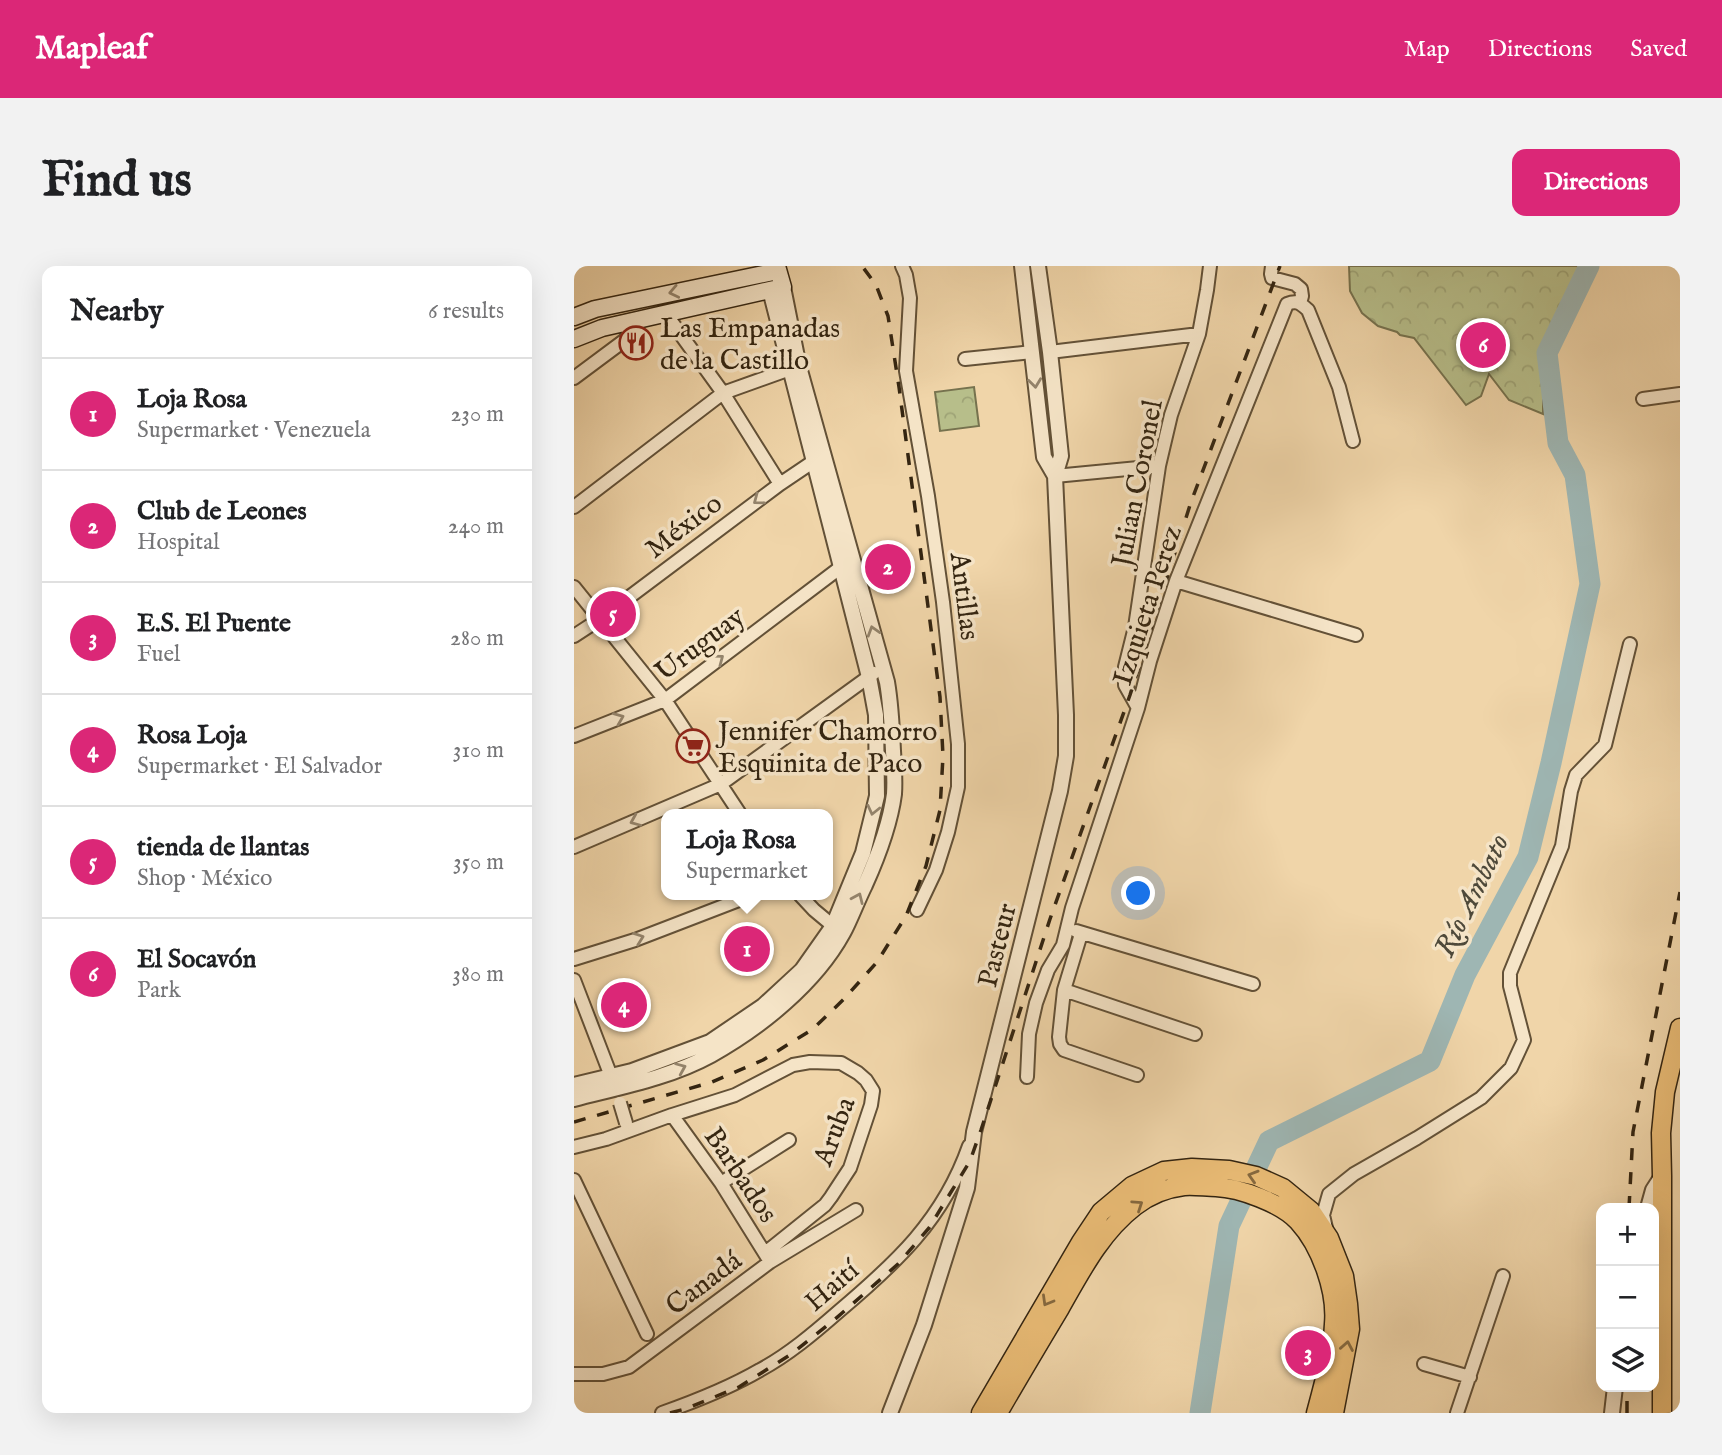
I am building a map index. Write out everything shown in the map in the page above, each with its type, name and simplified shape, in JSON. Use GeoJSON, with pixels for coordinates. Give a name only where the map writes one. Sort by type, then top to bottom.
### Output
{"type":"FeatureCollection","features":[{"type":"Feature","properties":{"kind":"main road"},"geometry":{"type":"LineString","coordinates":[[574,340],[602,328],[666,314],[773,275]]}},
{"type":"Feature","properties":{"kind":"main road"},"geometry":{"type":"LineString","coordinates":[[574,317],[595,309],[773,275]]}},
{"type":"Feature","properties":{"kind":"main road"},"geometry":{"type":"LineString","coordinates":[[1662,1413],[1661,1133],[1665,1092],[1680,1028]]}},
{"type":"Feature","properties":{"kind":"main road"},"geometry":{"type":"LineString","coordinates":[[1674,1413],[1672,1116],[1680,1064]]}},
{"type":"Feature","properties":{"kind":"main road"},"geometry":{"type":"LineString","coordinates":[[998,1413],[1086,1248],[1101,1212],[1132,1186],[1164,1171],[1192,1168],[1229,1170],[1255,1176],[1283,1188],[1304,1215],[1329,1238],[1344,1276],[1350,1329],[1334,1413]]}},
{"type":"Feature","properties":{"kind":"main road"},"geometry":{"type":"LineString","coordinates":[[1304,1215],[1327,1273],[1335,1324],[1316,1413]]}},
{"type":"Feature","properties":{"kind":"main road"},"geometry":{"type":"LineString","coordinates":[[981,1413],[1086,1248]]}},
{"type":"Feature","properties":{"kind":"street","name":"Antillas"},"geometry":{"type":"LineString","coordinates":[[902,266],[910,298],[906,371],[943,603],[958,744],[958,787],[948,832],[936,870],[917,911]]}},
{"type":"Feature","properties":{"kind":"street"},"geometry":{"type":"LineString","coordinates":[[1022,266],[1044,457],[1055,476]]}},
{"type":"Feature","properties":{"kind":"street"},"geometry":{"type":"LineString","coordinates":[[1038,266],[1061,456],[1055,476]]}},
{"type":"Feature","properties":{"kind":"street","name":"Julian Coronel"},"geometry":{"type":"LineString","coordinates":[[1138,708],[1125,685],[1125,667],[1135,627],[1159,466],[1171,415],[1199,334],[1210,266]]}},
{"type":"Feature","properties":{"kind":"street"},"geometry":{"type":"LineString","coordinates":[[1272,266],[1272,278],[1295,284],[1301,289],[1302,296],[1293,303],[1308,310],[1339,387],[1353,441]]}},
{"type":"Feature","properties":{"kind":"street"},"geometry":{"type":"LineString","coordinates":[[574,1098],[614,1082],[632,1071],[710,1042],[763,1006],[802,970],[838,930],[878,856],[888,821],[894,793],[891,708],[883,667],[790,369],[773,275]]}},
{"type":"Feature","properties":{"kind":"street"},"geometry":{"type":"LineString","coordinates":[[773,275],[799,367],[841,567],[876,715],[877,796],[863,853],[838,930]]}},
{"type":"Feature","properties":{"kind":"street","name":"Izquieta Perez"},"geometry":{"type":"LineString","coordinates":[[1027,1077],[1029,1034],[1036,1003],[1048,970],[1063,945],[1072,908],[1138,708],[1176,581],[1293,303]]}},
{"type":"Feature","properties":{"kind":"street"},"geometry":{"type":"LineString","coordinates":[[666,314],[723,393],[780,484]]}},
{"type":"Feature","properties":{"kind":"street"},"geometry":{"type":"LineString","coordinates":[[574,378],[625,340],[634,321]]}},
{"type":"Feature","properties":{"kind":"street"},"geometry":{"type":"LineString","coordinates":[[1049,352],[1199,334]]}},
{"type":"Feature","properties":{"kind":"street"},"geometry":{"type":"LineString","coordinates":[[965,359],[1032,352]]}},
{"type":"Feature","properties":{"kind":"street"},"geometry":{"type":"LineString","coordinates":[[574,507],[723,393],[790,369]]}},
{"type":"Feature","properties":{"kind":"street"},"geometry":{"type":"LineString","coordinates":[[1643,399],[1680,394]]}},
{"type":"Feature","properties":{"kind":"street","name":"México"},"geometry":{"type":"LineString","coordinates":[[574,636],[818,458]]}},
{"type":"Feature","properties":{"kind":"street"},"geometry":{"type":"LineString","coordinates":[[1055,476],[1159,466]]}},
{"type":"Feature","properties":{"kind":"street","name":"Pasteur"},"geometry":{"type":"LineString","coordinates":[[890,1413],[924,1325],[967,1188],[974,1132],[1066,756],[1055,476]]}},
{"type":"Feature","properties":{"kind":"street","name":"Uruguay"},"geometry":{"type":"LineString","coordinates":[[574,736],[665,700],[841,567]]}},
{"type":"Feature","properties":{"kind":"street"},"geometry":{"type":"LineString","coordinates":[[1176,581],[1356,635]]}},
{"type":"Feature","properties":{"kind":"street"},"geometry":{"type":"LineString","coordinates":[[574,587],[665,700],[737,809]]}},
{"type":"Feature","properties":{"kind":"street"},"geometry":{"type":"LineString","coordinates":[[1329,1238],[1323,1215],[1329,1194],[1354,1174],[1481,1098],[1511,1068],[1524,1040],[1510,986],[1510,973],[1562,846],[1576,775],[1605,745],[1630,644]]}},
{"type":"Feature","properties":{"kind":"street"},"geometry":{"type":"LineString","coordinates":[[663,809],[721,784],[883,667]]}},
{"type":"Feature","properties":{"kind":"street"},"geometry":{"type":"LineString","coordinates":[[574,847],[661,810]]}},
{"type":"Feature","properties":{"kind":"street"},"geometry":{"type":"LineString","coordinates":[[574,960],[739,900]]}},
{"type":"Feature","properties":{"kind":"street"},"geometry":{"type":"LineString","coordinates":[[805,900],[838,930]]}},
{"type":"Feature","properties":{"kind":"street"},"geometry":{"type":"LineString","coordinates":[[1068,928],[1253,984]]}},
{"type":"Feature","properties":{"kind":"street"},"geometry":{"type":"LineString","coordinates":[[1081,934],[1064,990],[1060,1044],[1064,1050],[1138,1074]]}},
{"type":"Feature","properties":{"kind":"street"},"geometry":{"type":"LineString","coordinates":[[574,980],[614,1082],[628,1127]]}},
{"type":"Feature","properties":{"kind":"street"},"geometry":{"type":"LineString","coordinates":[[1064,990],[1195,1034]]}},
{"type":"Feature","properties":{"kind":"street","name":"Aruba"},"geometry":{"type":"LineString","coordinates":[[672,1115],[735,1095],[793,1065],[810,1062],[841,1063],[866,1080],[873,1091],[871,1105],[850,1168],[825,1205],[767,1258]]}},
{"type":"Feature","properties":{"kind":"street"},"geometry":{"type":"LineString","coordinates":[[574,1085],[614,1082]]}},
{"type":"Feature","properties":{"kind":"street"},"geometry":{"type":"LineString","coordinates":[[574,1147],[628,1127],[672,1115]]}},
{"type":"Feature","properties":{"kind":"street","name":"Barbados"},"geometry":{"type":"LineString","coordinates":[[672,1115],[721,1183],[767,1258]]}},
{"type":"Feature","properties":{"kind":"street","name":"Haití"},"geometry":{"type":"LineString","coordinates":[[662,1413],[723,1390],[763,1369],[817,1330],[889,1268],[914,1242],[937,1211],[965,1157],[974,1132]]}},
{"type":"Feature","properties":{"kind":"street"},"geometry":{"type":"LineString","coordinates":[[721,1183],[789,1140]]}},
{"type":"Feature","properties":{"kind":"street"},"geometry":{"type":"LineString","coordinates":[[1649,1203],[1653,1189],[1662,1176]]}},
{"type":"Feature","properties":{"kind":"street"},"geometry":{"type":"LineString","coordinates":[[574,1180],[648,1334]]}},
{"type":"Feature","properties":{"kind":"street","name":"Canadá"},"geometry":{"type":"LineString","coordinates":[[574,1374],[603,1374],[629,1367],[767,1258],[856,1210]]}},
{"type":"Feature","properties":{"kind":"street"},"geometry":{"type":"LineString","coordinates":[[1457,1413],[1503,1276]]}},
{"type":"Feature","properties":{"kind":"street"},"geometry":{"type":"LineString","coordinates":[[1424,1364],[1470,1377]]}},
{"type":"Feature","properties":{"kind":"street"},"geometry":{"type":"LineString","coordinates":[[1612,1413],[1614,1392]]}},
{"type":"Feature","properties":{"kind":"green space"},"geometry":{"type":"Polygon","coordinates":[[[1349,266],[1585,266],[1543,352],[1543,414],[1509,400],[1489,374],[1481,396],[1466,405],[1414,338],[1378,326],[1362,313],[1350,291],[1349,266]]]}},
{"type":"Feature","properties":{"kind":"green space"},"geometry":{"type":"Polygon","coordinates":[[[974,387],[979,426],[940,431],[935,392],[974,387]]]}},
{"type":"Feature","properties":{"kind":"waterway","name":"Río Ambato"},"geometry":{"type":"LineString","coordinates":[[1200,1413],[1229,1226],[1269,1141],[1430,1061],[1465,975],[1528,857],[1590,584],[1575,475],[1558,443],[1547,353],[1589,266]]}},
{"type":"Feature","properties":{"kind":"railway"},"geometry":{"type":"LineString","coordinates":[[574,1122],[712,1082],[763,1060],[813,1029],[877,962],[906,916],[926,866],[940,810],[943,756],[940,697],[888,316],[876,285],[862,266]]}},
{"type":"Feature","properties":{"kind":"railway"},"geometry":{"type":"LineString","coordinates":[[670,1413],[739,1387],[790,1355],[833,1321],[898,1264],[929,1228],[970,1161],[1050,919],[1130,695],[1191,502],[1280,266]]}},
{"type":"Feature","properties":{"kind":"railway"},"geometry":{"type":"LineString","coordinates":[[1629,1203],[1633,1132],[1680,892]]}},
{"type":"Feature","properties":{"kind":"railway"},"geometry":{"type":"LineString","coordinates":[[1627,1392],[1627,1413]]}},
{"type":"Feature","properties":{"kind":"place","name":"Las Empanadas de la Castillo"},"geometry":{"type":"Point","coordinates":[636,343]}},
{"type":"Feature","properties":{"kind":"place","name":"El Socavón"},"geometry":{"type":"Point","coordinates":[1483,345]}},
{"type":"Feature","properties":{"kind":"place","name":"Club de Leones"},"geometry":{"type":"Point","coordinates":[888,567]}},
{"type":"Feature","properties":{"kind":"place","name":"tienda de llantas"},"geometry":{"type":"Point","coordinates":[613,614]}},
{"type":"Feature","properties":{"kind":"place","name":"Jennifer Chamorro Esquinita de Paco"},"geometry":{"type":"Point","coordinates":[693,746]}},
{"type":"Feature","properties":{"kind":"place","name":"Loja Rosa"},"geometry":{"type":"Point","coordinates":[747,949]}},
{"type":"Feature","properties":{"kind":"place","name":"Rosa Loja"},"geometry":{"type":"Point","coordinates":[624,1005]}},
{"type":"Feature","properties":{"kind":"place","name":"E.S. El Puente"},"geometry":{"type":"Point","coordinates":[1308,1353]}}]}
